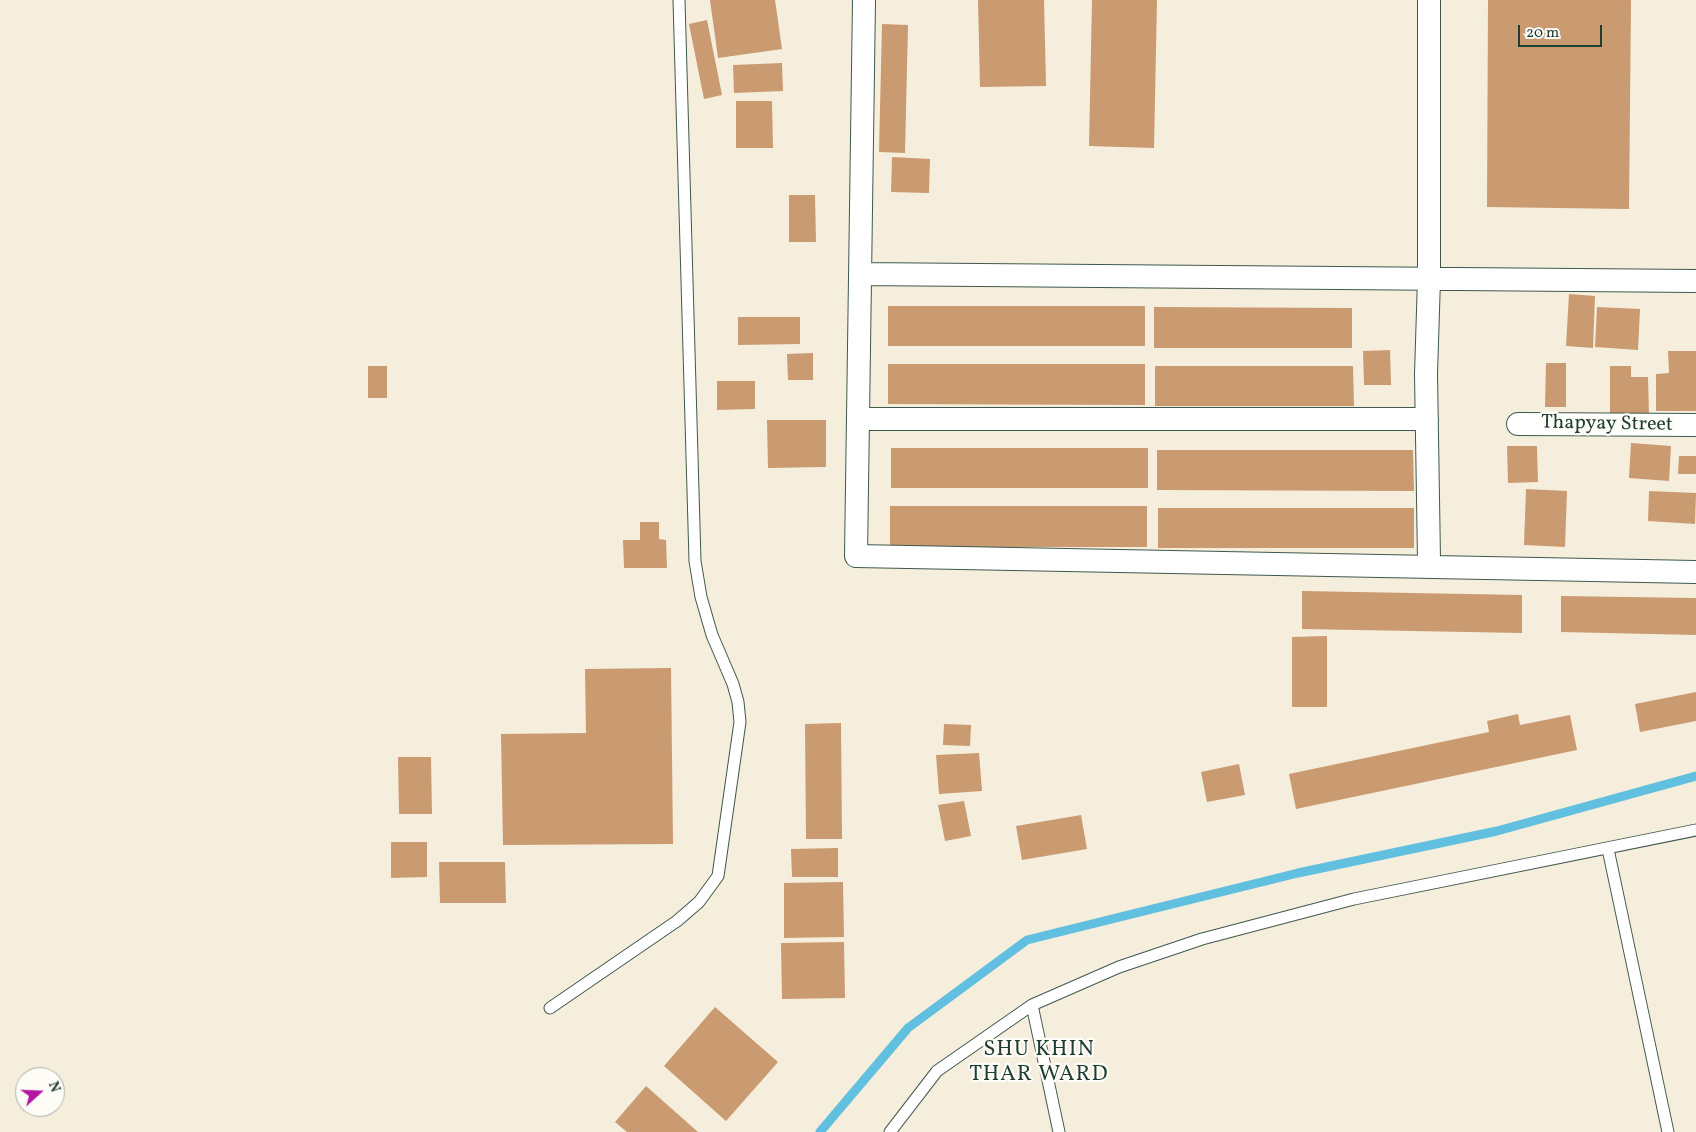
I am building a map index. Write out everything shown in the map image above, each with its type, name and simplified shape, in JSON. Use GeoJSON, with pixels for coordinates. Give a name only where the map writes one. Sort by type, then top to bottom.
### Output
{"type":"FeatureCollection","features":[{"type":"Feature","properties":{"kind":"street"},"geometry":{"type":"LineString","coordinates":[[864,0],[856,556],[1696,572]]}},
{"type":"Feature","properties":{"kind":"street"},"geometry":{"type":"LineString","coordinates":[[1429,0],[1429,279],[1426,374],[1429,560]]}},
{"type":"Feature","properties":{"kind":"street"},"geometry":{"type":"LineString","coordinates":[[860,274],[1696,282]]}},
{"type":"Feature","properties":{"kind":"street"},"geometry":{"type":"LineString","coordinates":[[858,419],[1427,419]]}},
{"type":"Feature","properties":{"kind":"street","name":"Thapyay Street"},"geometry":{"type":"LineString","coordinates":[[1518,424],[1696,426]]}},
{"type":"Feature","properties":{"kind":"lane"},"geometry":{"type":"LineString","coordinates":[[550,1008],[677,921],[699,902],[718,876],[740,722],[738,702],[733,684],[712,634],[700,597],[695,561],[679,0]]}},
{"type":"Feature","properties":{"kind":"lane"},"geometry":{"type":"LineString","coordinates":[[890,1132],[937,1071],[1032,1005],[1119,968],[1202,939],[1354,899],[1696,830]]}},
{"type":"Feature","properties":{"kind":"lane"},"geometry":{"type":"LineString","coordinates":[[1608,848],[1668,1132]]}},
{"type":"Feature","properties":{"kind":"lane"},"geometry":{"type":"LineString","coordinates":[[1032,1005],[1059,1132]]}},
{"type":"Feature","properties":{"kind":"building"},"geometry":{"type":"Polygon","coordinates":[[[710,0],[775,0],[782,49],[718,58],[710,0]]]}},
{"type":"Feature","properties":{"kind":"building"},"geometry":{"type":"Polygon","coordinates":[[[978,0],[1044,0],[1046,86],[980,87],[978,0]]]}},
{"type":"Feature","properties":{"kind":"building"},"geometry":{"type":"Polygon","coordinates":[[[1092,0],[1157,0],[1154,148],[1089,146],[1092,0]]]}},
{"type":"Feature","properties":{"kind":"building"},"geometry":{"type":"Polygon","coordinates":[[[1488,0],[1631,0],[1629,209],[1487,207],[1488,0]]]}},
{"type":"Feature","properties":{"kind":"building"},"geometry":{"type":"Polygon","coordinates":[[[707,20],[722,95],[704,99],[689,24],[707,20]]]}},
{"type":"Feature","properties":{"kind":"building"},"geometry":{"type":"Polygon","coordinates":[[[882,24],[908,25],[905,153],[879,152],[882,24]]]}},
{"type":"Feature","properties":{"kind":"building"},"geometry":{"type":"Polygon","coordinates":[[[782,63],[783,91],[734,93],[733,65],[782,63]]]}},
{"type":"Feature","properties":{"kind":"building"},"geometry":{"type":"Polygon","coordinates":[[[736,101],[772,101],[773,148],[736,148],[736,101]]]}},
{"type":"Feature","properties":{"kind":"building"},"geometry":{"type":"Polygon","coordinates":[[[892,157],[930,159],[929,193],[891,192],[892,157]]]}},
{"type":"Feature","properties":{"kind":"building"},"geometry":{"type":"Polygon","coordinates":[[[789,195],[815,195],[816,242],[789,242],[789,195]]]}},
{"type":"Feature","properties":{"kind":"building"},"geometry":{"type":"Polygon","coordinates":[[[1569,294],[1595,296],[1593,348],[1566,346],[1569,294]]]}},
{"type":"Feature","properties":{"kind":"building"},"geometry":{"type":"Polygon","coordinates":[[[888,306],[1145,306],[1145,346],[888,346],[888,306]]]}},
{"type":"Feature","properties":{"kind":"building"},"geometry":{"type":"Polygon","coordinates":[[[1154,307],[1352,308],[1352,348],[1154,348],[1154,307]]]}},
{"type":"Feature","properties":{"kind":"building"},"geometry":{"type":"Polygon","coordinates":[[[1597,307],[1640,309],[1638,350],[1595,347],[1597,307]]]}},
{"type":"Feature","properties":{"kind":"building"},"geometry":{"type":"Polygon","coordinates":[[[738,317],[800,317],[800,344],[738,345],[738,317]]]}},
{"type":"Feature","properties":{"kind":"building"},"geometry":{"type":"Polygon","coordinates":[[[1390,350],[1391,385],[1364,385],[1363,351],[1390,350]]]}},
{"type":"Feature","properties":{"kind":"building"},"geometry":{"type":"Polygon","coordinates":[[[1668,351],[1696,351],[1696,411],[1656,411],[1656,374],[1669,373],[1668,351]]]}},
{"type":"Feature","properties":{"kind":"building"},"geometry":{"type":"Polygon","coordinates":[[[813,353],[813,380],[788,380],[787,354],[813,353]]]}},
{"type":"Feature","properties":{"kind":"building"},"geometry":{"type":"Polygon","coordinates":[[[1546,363],[1566,363],[1566,407],[1545,407],[1546,363]]]}},
{"type":"Feature","properties":{"kind":"building"},"geometry":{"type":"Polygon","coordinates":[[[888,364],[1145,364],[1145,405],[888,404],[888,364]]]}},
{"type":"Feature","properties":{"kind":"building"},"geometry":{"type":"Polygon","coordinates":[[[368,366],[387,366],[387,398],[368,398],[368,366]]]}},
{"type":"Feature","properties":{"kind":"building"},"geometry":{"type":"Polygon","coordinates":[[[1155,366],[1353,366],[1354,406],[1155,406],[1155,366]]]}},
{"type":"Feature","properties":{"kind":"building"},"geometry":{"type":"Polygon","coordinates":[[[1610,366],[1631,366],[1631,377],[1648,377],[1649,416],[1610,416],[1610,366]]]}},
{"type":"Feature","properties":{"kind":"building"},"geometry":{"type":"Polygon","coordinates":[[[717,381],[755,381],[755,409],[717,410],[717,381]]]}},
{"type":"Feature","properties":{"kind":"building"},"geometry":{"type":"Polygon","coordinates":[[[767,420],[826,420],[826,467],[768,468],[767,420]]]}},
{"type":"Feature","properties":{"kind":"building"},"geometry":{"type":"Polygon","coordinates":[[[1631,443],[1671,446],[1669,481],[1629,478],[1631,443]]]}},
{"type":"Feature","properties":{"kind":"building"},"geometry":{"type":"Polygon","coordinates":[[[1507,446],[1537,446],[1538,482],[1508,483],[1507,446]]]}},
{"type":"Feature","properties":{"kind":"building"},"geometry":{"type":"Polygon","coordinates":[[[891,448],[1148,448],[1148,488],[891,488],[891,448]]]}},
{"type":"Feature","properties":{"kind":"building"},"geometry":{"type":"Polygon","coordinates":[[[1157,450],[1413,450],[1414,491],[1157,490],[1157,450]]]}},
{"type":"Feature","properties":{"kind":"building"},"geometry":{"type":"Polygon","coordinates":[[[1679,456],[1696,456],[1696,474],[1678,474],[1679,456]]]}},
{"type":"Feature","properties":{"kind":"building"},"geometry":{"type":"Polygon","coordinates":[[[1526,489],[1567,491],[1565,547],[1524,545],[1526,489]]]}},
{"type":"Feature","properties":{"kind":"building"},"geometry":{"type":"Polygon","coordinates":[[[1649,491],[1696,493],[1695,524],[1648,521],[1649,491]]]}},
{"type":"Feature","properties":{"kind":"building"},"geometry":{"type":"Polygon","coordinates":[[[890,506],[1147,506],[1147,547],[890,547],[890,506]]]}},
{"type":"Feature","properties":{"kind":"building"},"geometry":{"type":"Polygon","coordinates":[[[1158,508],[1414,508],[1414,548],[1158,548],[1158,508]]]}},
{"type":"Feature","properties":{"kind":"building"},"geometry":{"type":"Polygon","coordinates":[[[640,522],[659,522],[659,539],[666,540],[667,568],[624,568],[623,540],[640,540],[640,522]]]}},
{"type":"Feature","properties":{"kind":"building"},"geometry":{"type":"Polygon","coordinates":[[[1302,591],[1522,595],[1522,633],[1302,629],[1302,591]]]}},
{"type":"Feature","properties":{"kind":"building"},"geometry":{"type":"Polygon","coordinates":[[[1561,596],[1696,598],[1696,635],[1561,632],[1561,596]]]}},
{"type":"Feature","properties":{"kind":"building"},"geometry":{"type":"Polygon","coordinates":[[[1327,636],[1327,707],[1292,707],[1292,637],[1327,636]]]}},
{"type":"Feature","properties":{"kind":"building"},"geometry":{"type":"Polygon","coordinates":[[[671,668],[673,844],[503,845],[501,734],[586,733],[585,669],[671,668]]]}},
{"type":"Feature","properties":{"kind":"building"},"geometry":{"type":"Polygon","coordinates":[[[1696,692],[1696,721],[1640,732],[1635,704],[1696,692]]]}},
{"type":"Feature","properties":{"kind":"building"},"geometry":{"type":"Polygon","coordinates":[[[1518,714],[1520,725],[1570,715],[1577,750],[1296,809],[1289,774],[1489,732],[1487,721],[1518,714]]]}},
{"type":"Feature","properties":{"kind":"building"},"geometry":{"type":"Polygon","coordinates":[[[841,723],[842,839],[806,839],[805,724],[841,723]]]}},
{"type":"Feature","properties":{"kind":"building"},"geometry":{"type":"Polygon","coordinates":[[[944,724],[971,725],[970,746],[943,745],[944,724]]]}},
{"type":"Feature","properties":{"kind":"building"},"geometry":{"type":"Polygon","coordinates":[[[979,753],[982,791],[939,794],[936,755],[979,753]]]}},
{"type":"Feature","properties":{"kind":"building"},"geometry":{"type":"Polygon","coordinates":[[[398,757],[431,757],[432,814],[399,814],[398,757]]]}},
{"type":"Feature","properties":{"kind":"building"},"geometry":{"type":"Polygon","coordinates":[[[1239,764],[1245,795],[1207,802],[1201,772],[1239,764]]]}},
{"type":"Feature","properties":{"kind":"building"},"geometry":{"type":"Polygon","coordinates":[[[964,801],[971,836],[945,841],[938,805],[964,801]]]}},
{"type":"Feature","properties":{"kind":"building"},"geometry":{"type":"Polygon","coordinates":[[[1081,815],[1087,849],[1022,860],[1016,826],[1081,815]]]}},
{"type":"Feature","properties":{"kind":"building"},"geometry":{"type":"Polygon","coordinates":[[[391,842],[427,842],[427,877],[391,878],[391,842]]]}},
{"type":"Feature","properties":{"kind":"building"},"geometry":{"type":"Polygon","coordinates":[[[838,848],[838,877],[792,877],[791,849],[838,848]]]}},
{"type":"Feature","properties":{"kind":"building"},"geometry":{"type":"Polygon","coordinates":[[[439,862],[505,862],[506,903],[440,903],[439,862]]]}},
{"type":"Feature","properties":{"kind":"building"},"geometry":{"type":"Polygon","coordinates":[[[843,882],[844,937],[784,938],[784,883],[843,882]]]}},
{"type":"Feature","properties":{"kind":"building"},"geometry":{"type":"Polygon","coordinates":[[[844,942],[845,998],[782,999],[781,943],[844,942]]]}},
{"type":"Feature","properties":{"kind":"building"},"geometry":{"type":"Polygon","coordinates":[[[715,1007],[778,1062],[726,1121],[664,1066],[715,1007]]]}},
{"type":"Feature","properties":{"kind":"building"},"geometry":{"type":"Polygon","coordinates":[[[646,1086],[698,1132],[627,1132],[615,1122],[646,1086]]]}},
{"type":"Feature","properties":{"kind":"waterway"},"geometry":{"type":"LineString","coordinates":[[820,1132],[908,1028],[1027,940],[1298,873],[1497,831],[1696,776]]}},
{"type":"Feature","properties":{"kind":"district","name":"SHU KHIN THAR WARD"},"geometry":{"type":"Point","coordinates":[1039,1064]}}]}
